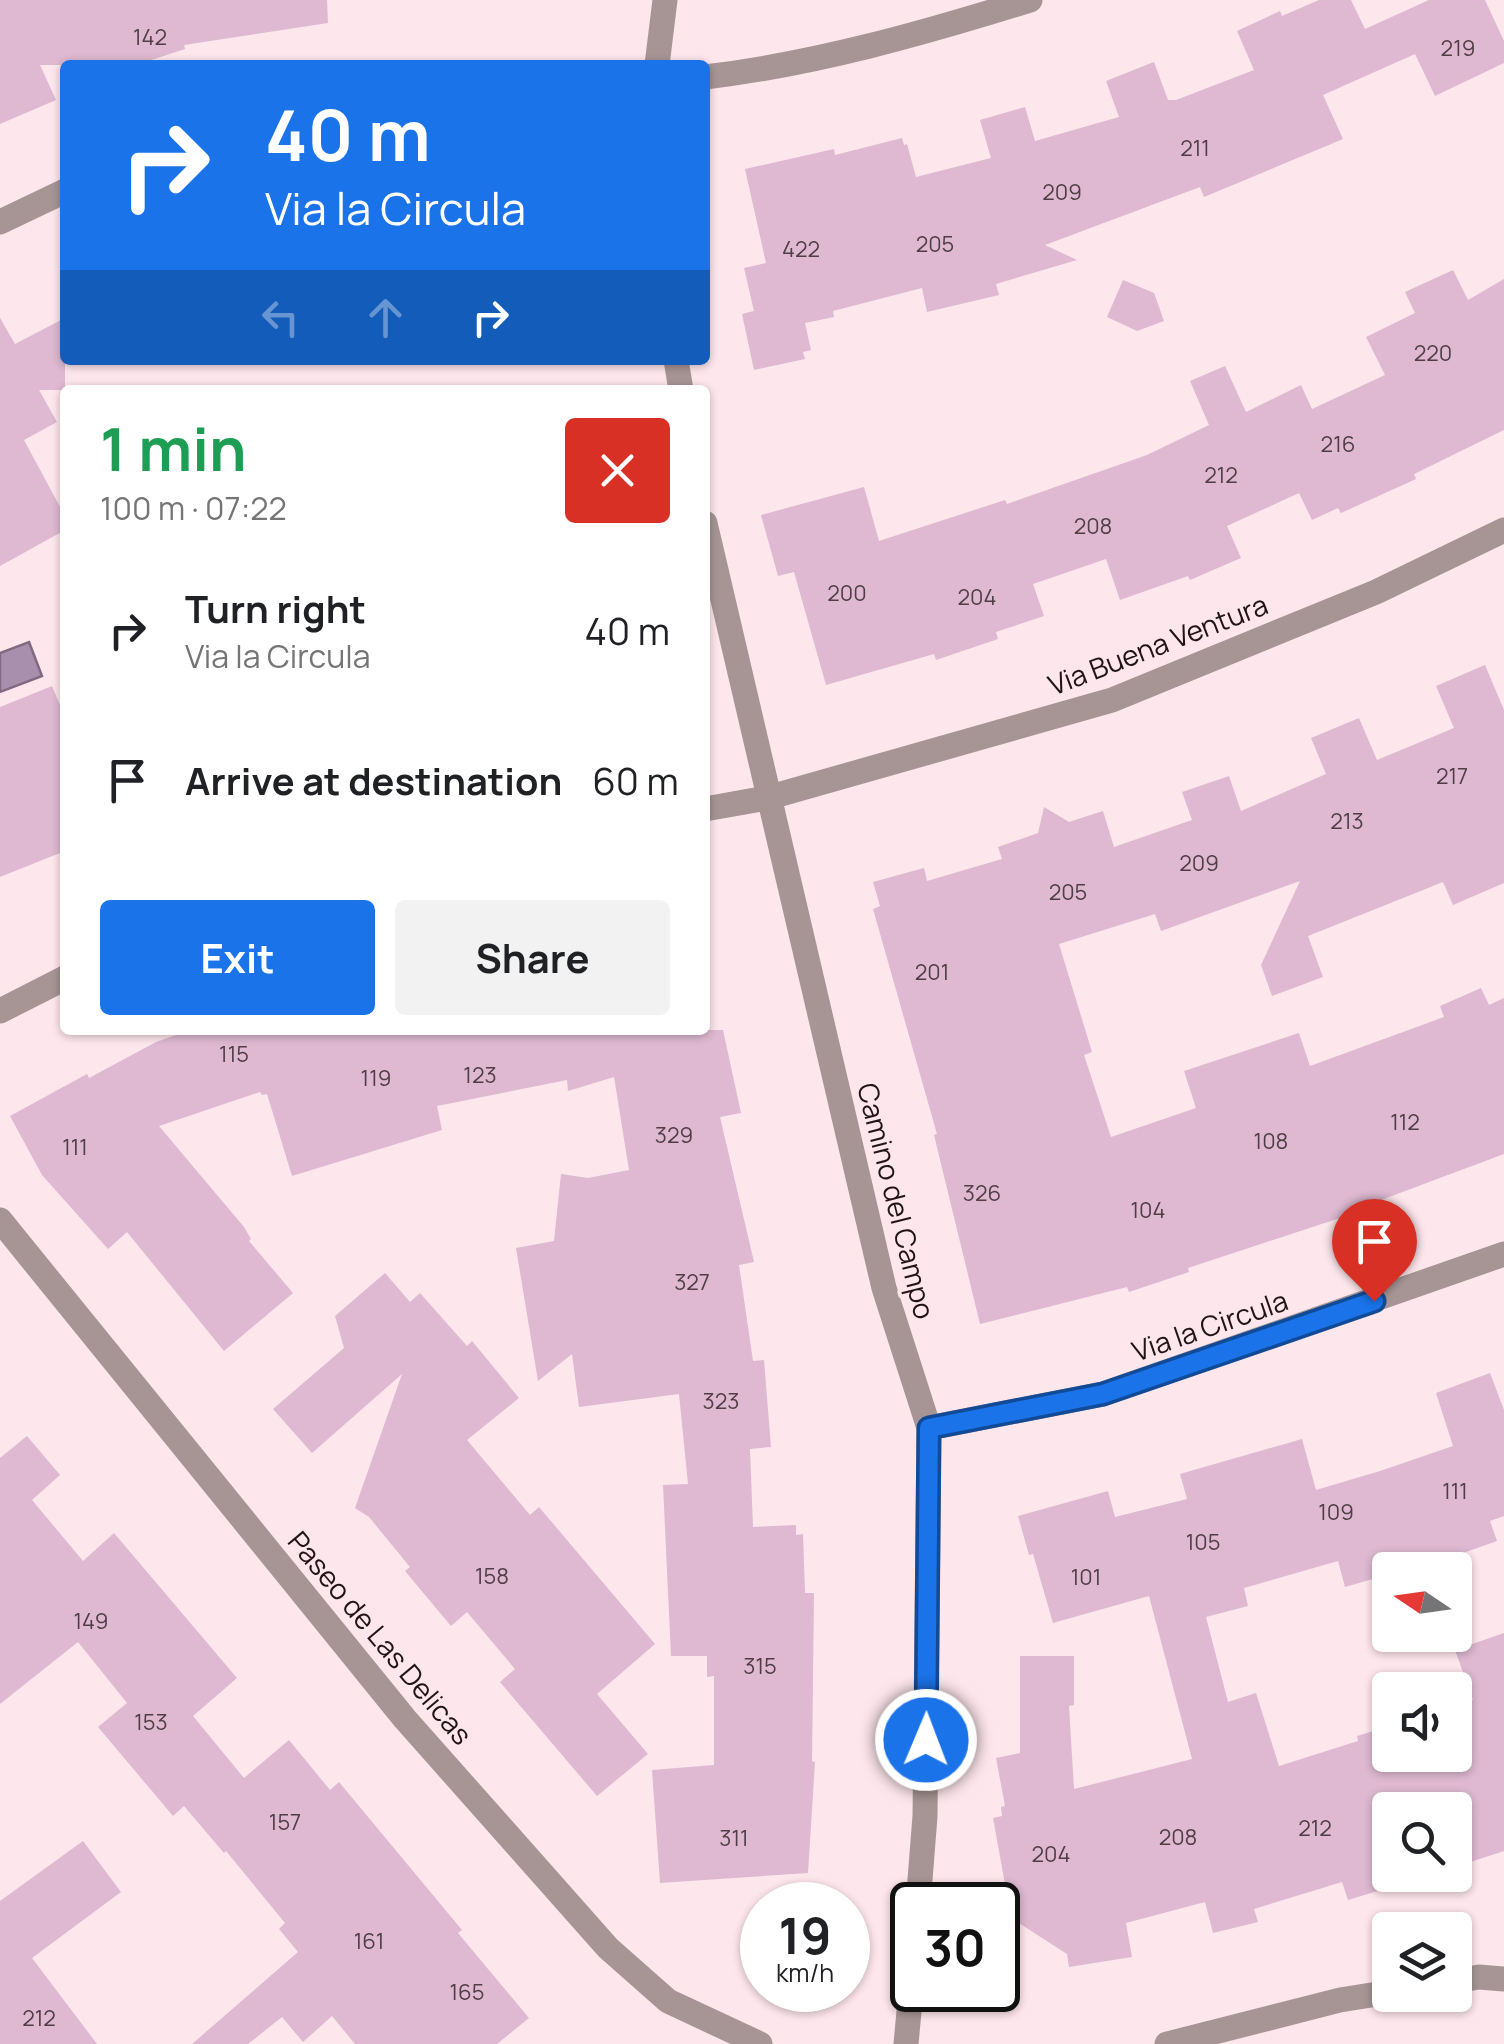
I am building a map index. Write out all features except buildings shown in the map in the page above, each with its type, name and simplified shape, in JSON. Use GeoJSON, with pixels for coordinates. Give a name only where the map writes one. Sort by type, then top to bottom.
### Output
{"type":"FeatureCollection","features":[{"type":"Feature","properties":{"kind":"street"},"geometry":{"type":"LineString","coordinates":[[658,60],[664,0]]}},
{"type":"Feature","properties":{"kind":"street"},"geometry":{"type":"LineString","coordinates":[[710,76],[765,70],[1030,0]]}},
{"type":"Feature","properties":{"kind":"street"},"geometry":{"type":"LineString","coordinates":[[0,222],[60,193]]}},
{"type":"Feature","properties":{"kind":"street","name":"Via Buena Ventura"},"geometry":{"type":"LineString","coordinates":[[710,808],[767,798],[1112,700],[1376,592],[1504,530]]}},
{"type":"Feature","properties":{"kind":"street","name":"Camino del Campo"},"geometry":{"type":"LineString","coordinates":[[710,544],[884,1288],[929,1428],[925,1797],[919,1882]]}},
{"type":"Feature","properties":{"kind":"street"},"geometry":{"type":"LineString","coordinates":[[0,1011],[60,981]]}},
{"type":"Feature","properties":{"kind":"street","name":"Paseo de Las Delicas"},"geometry":{"type":"LineString","coordinates":[[0,1220],[392,1704],[608,1948],[668,2001],[760,2044]]}},
{"type":"Feature","properties":{"kind":"street","name":"Via la Circula"},"geometry":{"type":"LineString","coordinates":[[929,1428],[1103,1394],[1504,1254]]}},
{"type":"Feature","properties":{"kind":"street"},"geometry":{"type":"LineString","coordinates":[[1479,1979],[1504,1967]]}},
{"type":"Feature","properties":{"kind":"street"},"geometry":{"type":"LineString","coordinates":[[1167,2044],[1372,1995]]}},
{"type":"Feature","properties":{"kind":"street"},"geometry":{"type":"LineString","coordinates":[[906,2044],[909,2012]]}},
{"type":"Feature","properties":{"kind":"shaded area"},"geometry":{"type":"Polygon","coordinates":[[[29,642],[42,676],[0,692],[0,653],[29,642]]]}},
{"type":"Feature","properties":{"kind":"route"},"geometry":{"type":"LineString","coordinates":[[926,1740],[929,1428],[1103,1394],[1374,1301]]}}]}
